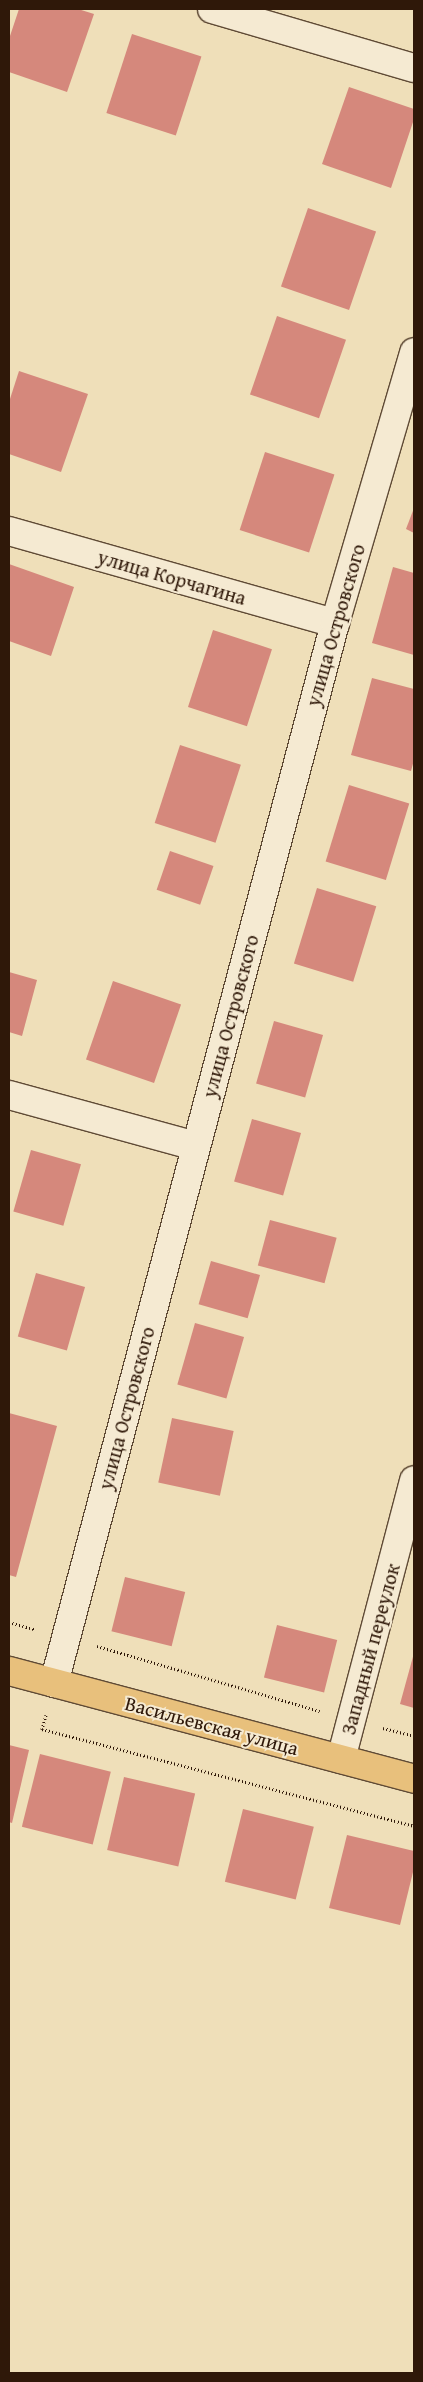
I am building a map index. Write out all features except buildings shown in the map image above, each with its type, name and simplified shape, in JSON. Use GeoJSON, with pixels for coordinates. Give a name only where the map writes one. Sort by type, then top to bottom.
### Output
{"type":"FeatureCollection","features":[{"type":"Feature","properties":{"kind":"main road","name":"Васильевская улица"},"geometry":{"type":"LineString","coordinates":[[9,1671],[414,1779]]}},
{"type":"Feature","properties":{"kind":"street"},"geometry":{"type":"LineString","coordinates":[[212,9],[414,68]]}},
{"type":"Feature","properties":{"kind":"street","name":"улица Островского"},"geometry":{"type":"LineString","coordinates":[[54,1683],[335,623],[414,352]]}},
{"type":"Feature","properties":{"kind":"street","name":"улица Корчагина"},"geometry":{"type":"LineString","coordinates":[[9,532],[335,623]]}},
{"type":"Feature","properties":{"kind":"street"},"geometry":{"type":"LineString","coordinates":[[9,1095],[195,1146]]}},
{"type":"Feature","properties":{"kind":"street","name":"Западный переулок"},"geometry":{"type":"LineString","coordinates":[[341,1759],[414,1480]]}},
{"type":"Feature","properties":{"kind":"path"},"geometry":{"type":"LineString","coordinates":[[9,1622],[351,1720],[414,1736]]}},
{"type":"Feature","properties":{"kind":"path"},"geometry":{"type":"LineString","coordinates":[[54,1683],[42,1729],[414,1826]]}}]}
